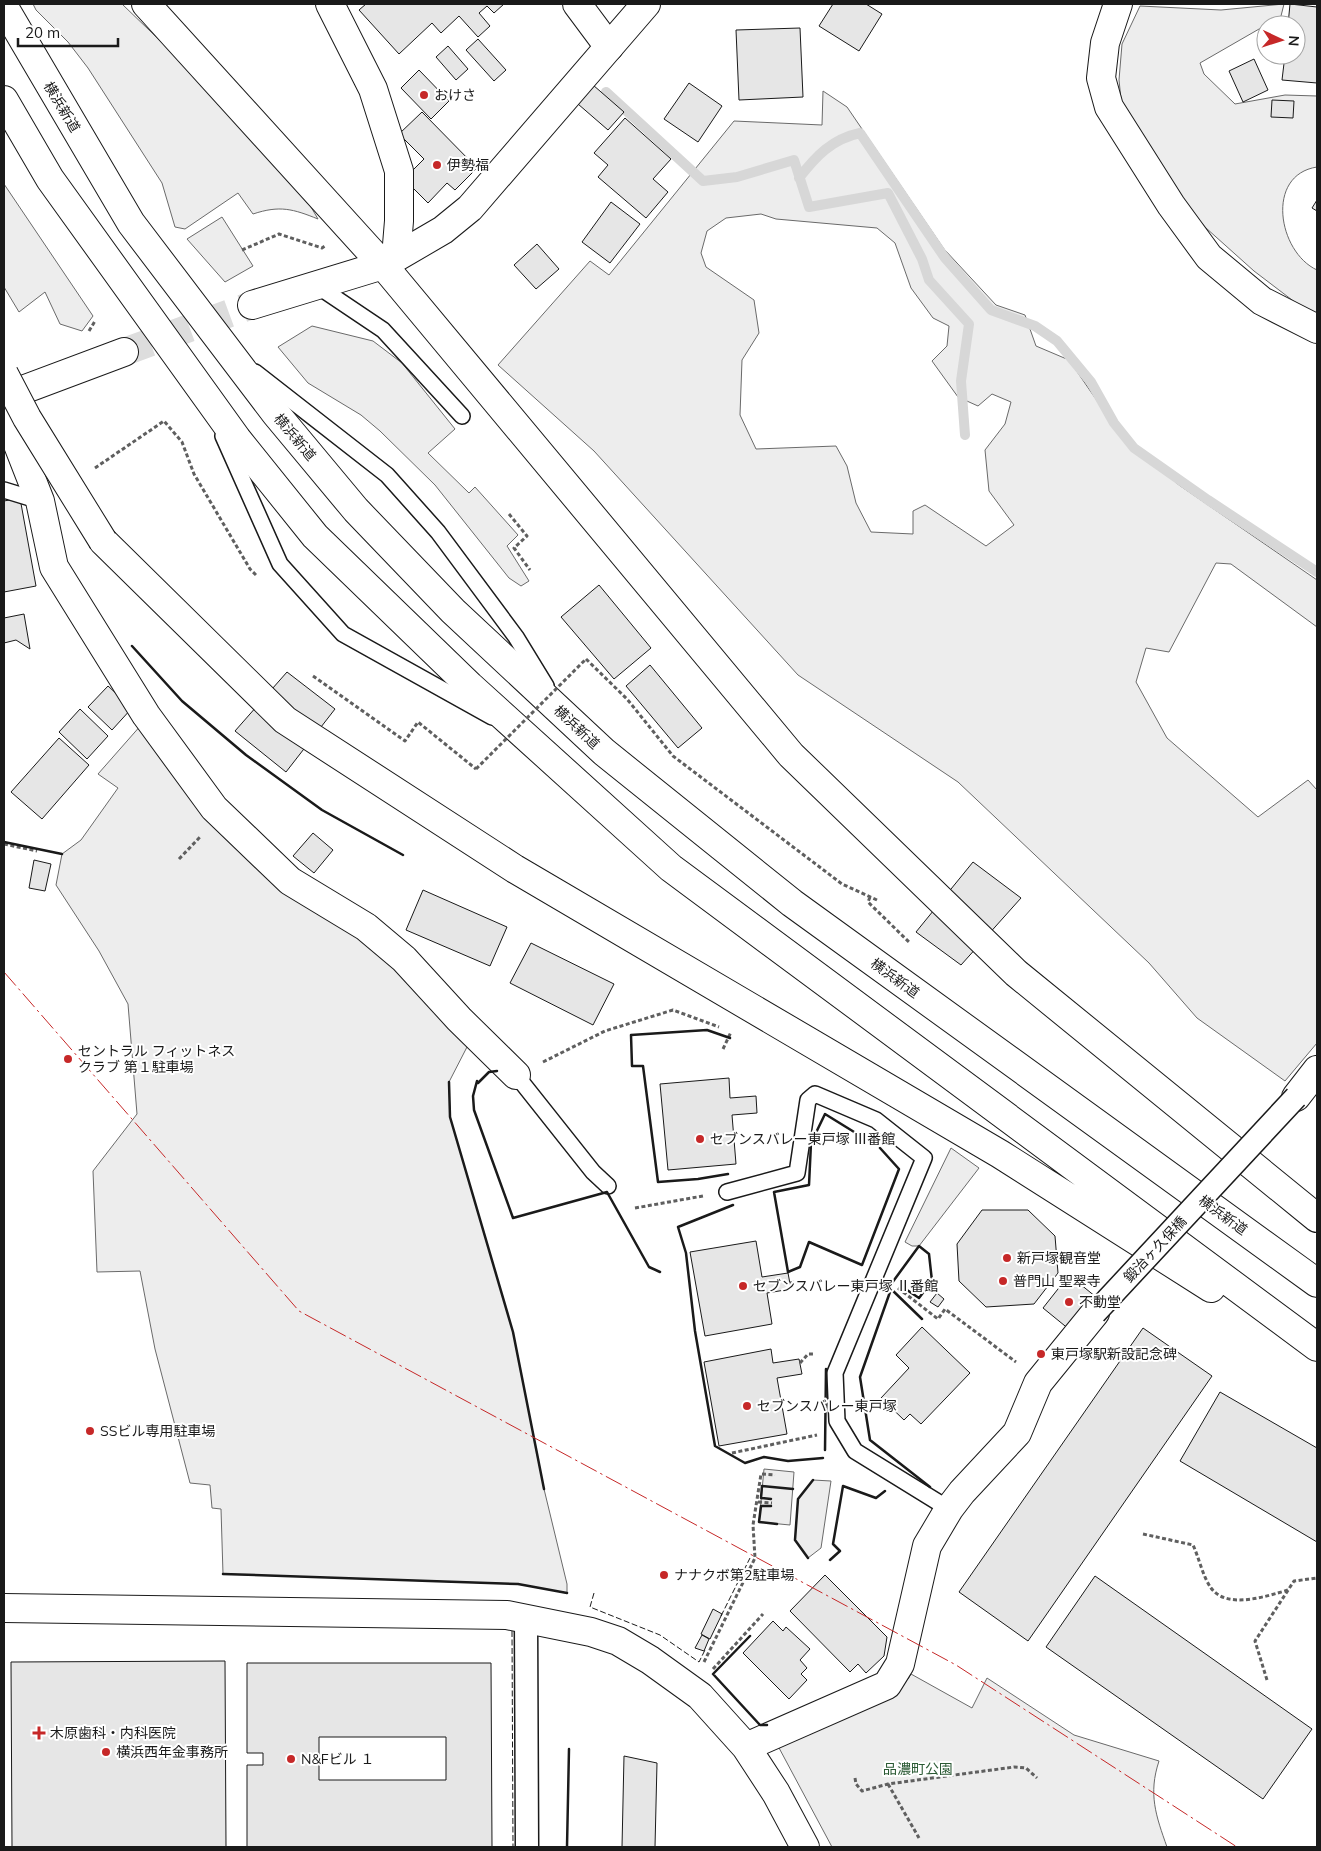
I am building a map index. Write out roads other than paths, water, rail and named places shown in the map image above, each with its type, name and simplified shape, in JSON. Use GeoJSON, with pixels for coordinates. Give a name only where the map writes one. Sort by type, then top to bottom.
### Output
{"type":"FeatureCollection","features":[{"type":"Feature","properties":{"kind":"main road"},"geometry":{"type":"LineString","coordinates":[[146,4],[353,232],[389,261],[791,755],[1016,973],[1317,1218]]}},
{"type":"Feature","properties":{"kind":"main road"},"geometry":{"type":"LineString","coordinates":[[577,4],[610,47]]}},
{"type":"Feature","properties":{"kind":"main road"},"geometry":{"type":"LineString","coordinates":[[252,305],[389,261],[444,230],[470,208],[646,4]]}},
{"type":"Feature","properties":{"kind":"main road"},"geometry":{"type":"LineString","coordinates":[[1118,4],[1105,43],[1101,78],[1109,107],[1171,206],[1209,257],[1262,301],[1317,329]]}},
{"type":"Feature","properties":{"kind":"main road"},"geometry":{"type":"LineString","coordinates":[[333,5],[373,89],[399,171],[400,220],[389,261]]}},
{"type":"Feature","properties":{"kind":"main road","name":"横浜新道"},"geometry":{"type":"LineString","coordinates":[[4,7],[131,223],[276,414],[356,510],[453,611],[604,752],[792,903],[1317,1283]]}},
{"type":"Feature","properties":{"kind":"main road"},"geometry":{"type":"LineString","coordinates":[[4,100],[50,179],[237,439],[315,536],[522,733],[671,868],[1317,1347]]}},
{"type":"Feature","properties":{"kind":"main road"},"geometry":{"type":"LineString","coordinates":[[4,397],[124,352]]}},
{"type":"Feature","properties":{"kind":"main road"},"geometry":{"type":"LineString","coordinates":[[4,374],[27,418],[103,541],[285,720],[514,869],[1000,1154],[1317,1356]]}},
{"type":"Feature","properties":{"kind":"main road"},"geometry":{"type":"LineString","coordinates":[[4,409],[40,501],[54,567],[146,715],[214,808],[290,881],[366,927],[404,959],[459,1019],[516,1075]]}},
{"type":"Feature","properties":{"kind":"main road"},"geometry":{"type":"LineString","coordinates":[[1296,1097],[1317,1070]]}},
{"type":"Feature","properties":{"kind":"main road"},"geometry":{"type":"LineString","coordinates":[[746,1747],[887,1685],[900,1664],[927,1546],[949,1509],[1017,1433],[1038,1383],[1095,1313]]}},
{"type":"Feature","properties":{"kind":"main road"},"geometry":{"type":"LineString","coordinates":[[4,1608],[282,1610],[506,1615],[567,1625],[618,1641],[650,1660],[692,1690],[746,1747],[776,1793],[805,1847]]}},
{"type":"Feature","properties":{"kind":"street","name":"鍛治ヶ久保橋"},"geometry":{"type":"LineString","coordinates":[[1095,1313],[1296,1097]]}},
{"type":"Feature","properties":{"kind":"street"},"geometry":{"type":"LineString","coordinates":[[526,1619],[527,1847]]}},
{"type":"Feature","properties":{"kind":"lane"},"geometry":{"type":"LineString","coordinates":[[316,285],[383,330],[462,416]]}},
{"type":"Feature","properties":{"kind":"lane"},"geometry":{"type":"LineString","coordinates":[[228,351],[387,475],[438,532],[510,630],[562,713]]}},
{"type":"Feature","properties":{"kind":"lane"},"geometry":{"type":"LineString","coordinates":[[204,393],[280,564],[343,634],[522,733]]}},
{"type":"Feature","properties":{"kind":"lane"},"geometry":{"type":"LineString","coordinates":[[4,490],[40,501]]}},
{"type":"Feature","properties":{"kind":"lane"},"geometry":{"type":"LineString","coordinates":[[516,1075],[593,1172],[608,1186]]}},
{"type":"Feature","properties":{"kind":"lane"},"geometry":{"type":"LineString","coordinates":[[727,1192],[797,1173],[808,1100],[815,1094],[876,1120],[924,1158],[835,1373],[836,1420],[854,1451],[949,1509]]}},
{"type":"Feature","properties":{"kind":"waterway"},"geometry":{"type":"LineString","coordinates":[[606,92],[703,181],[737,177],[794,160],[809,207],[888,193],[922,259],[929,280],[969,324],[961,381],[965,435]]}},
{"type":"Feature","properties":{"kind":"waterway"},"geometry":{"type":"LineString","coordinates":[[799,178],[833,144],[841,139],[860,133],[945,258],[991,310],[1035,326],[1057,341],[1091,382],[1114,423],[1134,448],[1208,500],[1317,572]]}},
{"type":"Feature","properties":{"kind":"tunnel"},"geometry":{"type":"LineString","coordinates":[[124,352],[252,305]]}},
{"type":"Feature","properties":{"kind":"place","name":"おけさ"},"geometry":{"type":"Point","coordinates":[424,95]}},
{"type":"Feature","properties":{"kind":"place","name":"伊勢福"},"geometry":{"type":"Point","coordinates":[437,165]}},
{"type":"Feature","properties":{"kind":"place","name":"セントラル フィットネス クラブ 第１駐車場"},"geometry":{"type":"Point","coordinates":[68,1059]}},
{"type":"Feature","properties":{"kind":"place","name":"セブンスバレー東戸塚 Ⅲ番館"},"geometry":{"type":"Point","coordinates":[700,1139]}},
{"type":"Feature","properties":{"kind":"place","name":"新戸塚観音堂"},"geometry":{"type":"Point","coordinates":[1007,1258]}},
{"type":"Feature","properties":{"kind":"place","name":"普門山 聖翠寺"},"geometry":{"type":"Point","coordinates":[1003,1281]}},
{"type":"Feature","properties":{"kind":"place","name":"セブンスバレー東戸塚 Ⅱ番館"},"geometry":{"type":"Point","coordinates":[743,1286]}},
{"type":"Feature","properties":{"kind":"place","name":"不動堂"},"geometry":{"type":"Point","coordinates":[1069,1302]}},
{"type":"Feature","properties":{"kind":"place","name":"東戸塚駅新設記念碑"},"geometry":{"type":"Point","coordinates":[1041,1354]}},
{"type":"Feature","properties":{"kind":"place","name":"セブンスバレー東戸塚"},"geometry":{"type":"Point","coordinates":[747,1406]}},
{"type":"Feature","properties":{"kind":"place","name":"SSビル専用駐車場"},"geometry":{"type":"Point","coordinates":[90,1431]}},
{"type":"Feature","properties":{"kind":"place","name":"ナナクボ第2駐車場"},"geometry":{"type":"Point","coordinates":[664,1575]}},
{"type":"Feature","properties":{"kind":"place","name":"木原歯科・内科医院"},"geometry":{"type":"Point","coordinates":[39,1733]}},
{"type":"Feature","properties":{"kind":"place","name":"横浜西年金事務所"},"geometry":{"type":"Point","coordinates":[106,1752]}},
{"type":"Feature","properties":{"kind":"place","name":"N&Fビル １"},"geometry":{"type":"Point","coordinates":[291,1759]}},
{"type":"Feature","properties":{"kind":"park label","name":"品濃町公園"},"geometry":{"type":"Point","coordinates":[918,1769]}}]}
